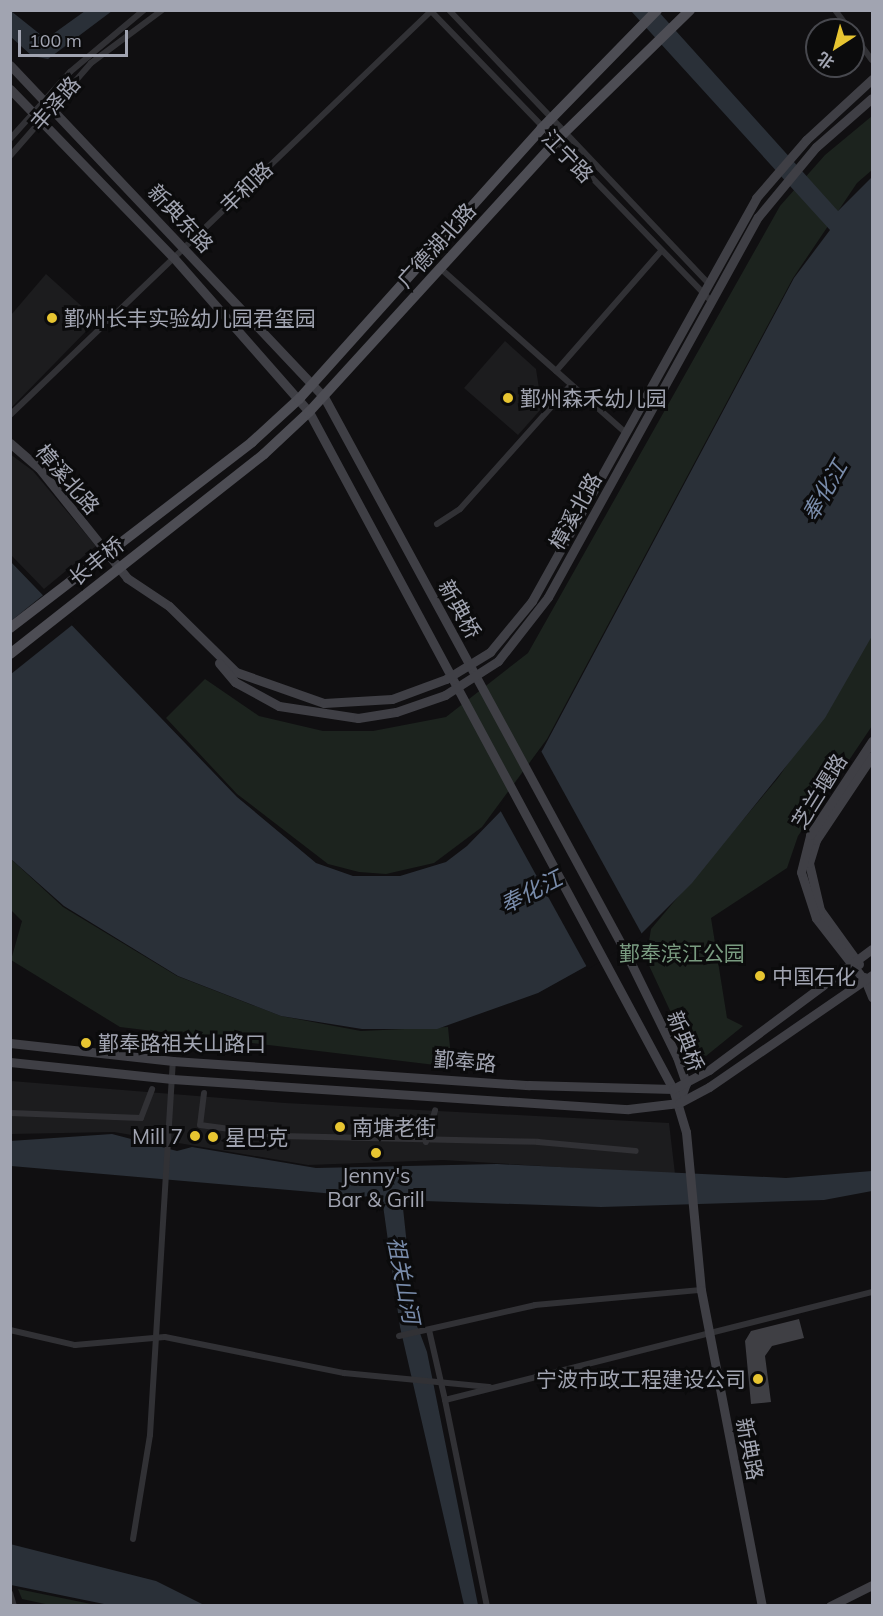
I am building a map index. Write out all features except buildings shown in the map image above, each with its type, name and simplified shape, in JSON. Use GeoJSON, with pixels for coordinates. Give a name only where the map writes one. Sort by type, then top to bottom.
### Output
{"type":"FeatureCollection","features":[{"type":"Feature","properties":{"kind":"main road","name":"广德湖北路"},"geometry":{"type":"LineString","coordinates":[[195,485],[313,385],[550,119],[657,10]]}},
{"type":"Feature","properties":{"kind":"main road","name":"广德湖北路"},"geometry":{"type":"LineString","coordinates":[[205,499],[324,397],[564,133],[654,42],[690,10]]}},
{"type":"Feature","properties":{"kind":"main road","name":"新典东路"},"geometry":{"type":"LineString","coordinates":[[10,65],[324,397]]}},
{"type":"Feature","properties":{"kind":"main road","name":"樟溪北路"},"geometry":{"type":"LineString","coordinates":[[200,637],[248,691],[322,716],[358,718],[407,709],[445,695],[498,661],[548,597],[710,285],[771,178],[792,154],[873,79]]}},
{"type":"Feature","properties":{"kind":"main road","name":"新典东路"},"geometry":{"type":"LineString","coordinates":[[10,89],[173,257],[309,412]]}},
{"type":"Feature","properties":{"kind":"main road","name":"樟溪北路"},"geometry":{"type":"LineString","coordinates":[[710,285],[781,187],[802,162],[873,98]]}},
{"type":"Feature","properties":{"kind":"main road","name":"樟溪北路"},"geometry":{"type":"LineString","coordinates":[[10,443],[39,468],[127,578],[160,598],[236,672],[324,703],[392,699],[446,679],[490,652],[520,619],[705,296]]}},
{"type":"Feature","properties":{"kind":"main road","name":"新典桥"},"geometry":{"type":"LineString","coordinates":[[324,397],[677,1057],[686,1083],[679,1104]]}},
{"type":"Feature","properties":{"kind":"main road","name":"新典桥"},"geometry":{"type":"LineString","coordinates":[[309,412],[660,1064],[679,1104]]}},
{"type":"Feature","properties":{"kind":"main road","name":"长丰桥"},"geometry":{"type":"LineString","coordinates":[[10,628],[195,485]]}},
{"type":"Feature","properties":{"kind":"main road","name":"长丰桥"},"geometry":{"type":"LineString","coordinates":[[10,654],[205,499]]}},
{"type":"Feature","properties":{"kind":"main road","name":"芝兰堰路"},"geometry":{"type":"LineString","coordinates":[[873,741],[810,835],[802,860],[811,909],[854,963],[869,978],[873,997]]}},
{"type":"Feature","properties":{"kind":"main road","name":"芝兰堰路"},"geometry":{"type":"LineString","coordinates":[[854,963],[820,910],[809,863],[819,835],[873,756]]}},
{"type":"Feature","properties":{"kind":"main road","name":"鄞奉路"},"geometry":{"type":"LineString","coordinates":[[10,1043],[173,1061],[529,1085],[673,1089],[686,1083],[873,950]]}},
{"type":"Feature","properties":{"kind":"main road","name":"鄞奉路"},"geometry":{"type":"LineString","coordinates":[[10,1062],[172,1079],[628,1109],[679,1104],[869,978]]}},
{"type":"Feature","properties":{"kind":"main road","name":"新典路"},"geometry":{"type":"LineString","coordinates":[[679,1104],[686,1132],[697,1227],[701,1290],[762,1605]]}},
{"type":"Feature","properties":{"kind":"main road"},"geometry":{"type":"LineString","coordinates":[[830,1605],[873,1585]]}},
{"type":"Feature","properties":{"kind":"street","name":"丰泽路"},"geometry":{"type":"LineString","coordinates":[[10,156],[40,119],[47,103],[144,10]]}},
{"type":"Feature","properties":{"kind":"street","name":"丰泽路"},"geometry":{"type":"LineString","coordinates":[[10,139],[32,111],[47,103],[91,63],[162,10]]}},
{"type":"Feature","properties":{"kind":"street","name":"江宁路"},"geometry":{"type":"LineString","coordinates":[[448,10],[710,285]]}},
{"type":"Feature","properties":{"kind":"street","name":"江宁路"},"geometry":{"type":"LineString","coordinates":[[430,11],[541,129],[705,296]]}},
{"type":"Feature","properties":{"kind":"street","name":"丰和路"},"geometry":{"type":"LineString","coordinates":[[10,415],[430,11]]}},
{"type":"Feature","properties":{"kind":"street"},"geometry":{"type":"LineString","coordinates":[[556,371],[661,251]]}},
{"type":"Feature","properties":{"kind":"street"},"geometry":{"type":"LineString","coordinates":[[440,268],[626,433]]}},
{"type":"Feature","properties":{"kind":"street"},"geometry":{"type":"LineString","coordinates":[[437,524],[460,509],[571,385]]}},
{"type":"Feature","properties":{"kind":"street"},"geometry":{"type":"LineString","coordinates":[[133,1539],[150,1435],[152,1338],[173,1061]]}},
{"type":"Feature","properties":{"kind":"street"},"geometry":{"type":"LineString","coordinates":[[10,1113],[141,1118],[152,1089]]}},
{"type":"Feature","properties":{"kind":"street"},"geometry":{"type":"LineString","coordinates":[[204,1093],[200,1125],[281,1136],[426,1143],[538,1142],[636,1151]]}},
{"type":"Feature","properties":{"kind":"street"},"geometry":{"type":"LineString","coordinates":[[426,1143],[435,1110]]}},
{"type":"Feature","properties":{"kind":"street"},"geometry":{"type":"LineString","coordinates":[[399,1336],[535,1305],[701,1290]]}},
{"type":"Feature","properties":{"kind":"street"},"geometry":{"type":"LineString","coordinates":[[445,1400],[873,1292]]}},
{"type":"Feature","properties":{"kind":"street"},"geometry":{"type":"LineString","coordinates":[[10,1330],[75,1345],[152,1338],[409,1380],[438,1380],[492,1388]]}},
{"type":"Feature","properties":{"kind":"street"},"geometry":{"type":"LineString","coordinates":[[429,1330],[487,1605]]}},
{"type":"Feature","properties":{"kind":"shaded area","name":"鄞州长丰实验幼儿园君玺园"},"geometry":{"type":"Polygon","coordinates":[[[46,274],[97,320],[11,408],[11,315],[46,274]]]}},
{"type":"Feature","properties":{"kind":"shaded area","name":"鄞州森禾幼儿园"},"geometry":{"type":"Polygon","coordinates":[[[505,341],[536,369],[542,408],[518,435],[464,388],[505,341]]]}},
{"type":"Feature","properties":{"kind":"shaded area"},"geometry":{"type":"Polygon","coordinates":[[[10,454],[33,471],[96,546],[44,589],[11,555],[10,454]]]}},
{"type":"Feature","properties":{"kind":"shaded area","name":"南塘老街"},"geometry":{"type":"Polygon","coordinates":[[[11,1081],[285,1103],[669,1123],[675,1174],[443,1160],[308,1165],[114,1132],[11,1134],[11,1081]]]}},
{"type":"Feature","properties":{"kind":"green space"},"geometry":{"type":"Polygon","coordinates":[[[872,116],[872,170],[857,183],[793,278],[547,739],[482,827],[434,863],[386,874],[359,872],[328,864],[237,794],[166,718],[205,679],[259,716],[323,731],[373,731],[446,717],[528,653],[780,206],[825,155],[872,116]]]}},
{"type":"Feature","properties":{"kind":"green space","name":"鄞奉滨江公园"},"geometry":{"type":"Polygon","coordinates":[[[872,629],[872,726],[798,836],[787,868],[711,918],[727,1018],[743,1026],[706,1056],[687,1047],[646,959],[651,929],[778,778],[840,688],[872,629]]]}},
{"type":"Feature","properties":{"kind":"green space"},"geometry":{"type":"Polygon","coordinates":[[[11,859],[63,907],[177,976],[281,1016],[361,1031],[448,1027],[452,1067],[120,1027],[11,960],[22,921],[11,910],[11,859]]]}},
{"type":"Feature","properties":{"kind":"green space"},"geometry":{"type":"Polygon","coordinates":[[[18,1589],[96,1605],[50,1605],[22,1599],[18,1589]]]}},
{"type":"Feature","properties":{"kind":"water"},"geometry":{"type":"Polygon","coordinates":[[[11,11],[46,39],[85,11],[112,11],[48,59],[32,56],[11,37],[11,11]]]}},
{"type":"Feature","properties":{"kind":"water","name":"奉化江"},"geometry":{"type":"Polygon","coordinates":[[[631,11],[658,11],[838,211],[872,177],[872,636],[825,718],[692,883],[637,938],[538,993],[437,1029],[362,1029],[281,1016],[178,976],[64,906],[11,859],[10,561],[237,797],[316,863],[353,876],[400,876],[446,862],[467,846],[501,811],[543,749],[794,278],[830,230],[631,11]]]}},
{"type":"Feature","properties":{"kind":"water","name":"祖关山河"},"geometry":{"type":"Polygon","coordinates":[[[112,1134],[177,1151],[192,1147],[316,1168],[497,1164],[786,1178],[872,1171],[872,1191],[824,1200],[601,1207],[424,1201],[403,1208],[415,1320],[427,1352],[478,1605],[464,1605],[400,1327],[382,1198],[11,1166],[10,1141],[112,1134]]]}},
{"type":"Feature","properties":{"kind":"water"},"geometry":{"type":"Polygon","coordinates":[[[10,1544],[156,1581],[204,1605],[109,1605],[11,1585],[10,1544]]]}},
{"type":"Feature","properties":{"kind":"pier"},"geometry":{"type":"Polygon","coordinates":[[[47,592],[76,622],[11,674],[11,621],[47,592]]]}},
{"type":"Feature","properties":{"kind":"pier"},"geometry":{"type":"Polygon","coordinates":[[[540,749],[643,936],[588,969],[499,808],[540,749]]]}},
{"type":"Feature","properties":{"kind":"place","name":"鄞州长丰实验幼儿园君玺园"},"geometry":{"type":"Point","coordinates":[52,318]}},
{"type":"Feature","properties":{"kind":"place","name":"鄞州森禾幼儿园"},"geometry":{"type":"Point","coordinates":[508,398]}},
{"type":"Feature","properties":{"kind":"place","name":"中国石化"},"geometry":{"type":"Point","coordinates":[760,976]}},
{"type":"Feature","properties":{"kind":"place","name":"鄞奉路祖关山路口"},"geometry":{"type":"Point","coordinates":[86,1043]}},
{"type":"Feature","properties":{"kind":"place","name":"南塘老街"},"geometry":{"type":"Point","coordinates":[340,1127]}},
{"type":"Feature","properties":{"kind":"place","name":"Mill 7"},"geometry":{"type":"Point","coordinates":[195,1136]}},
{"type":"Feature","properties":{"kind":"place","name":"星巴克"},"geometry":{"type":"Point","coordinates":[213,1137]}},
{"type":"Feature","properties":{"kind":"place","name":"Jenny's Bar & Grill"},"geometry":{"type":"Point","coordinates":[376,1153]}},
{"type":"Feature","properties":{"kind":"place","name":"宁波市政工程建设公司"},"geometry":{"type":"Point","coordinates":[758,1379]}}]}
